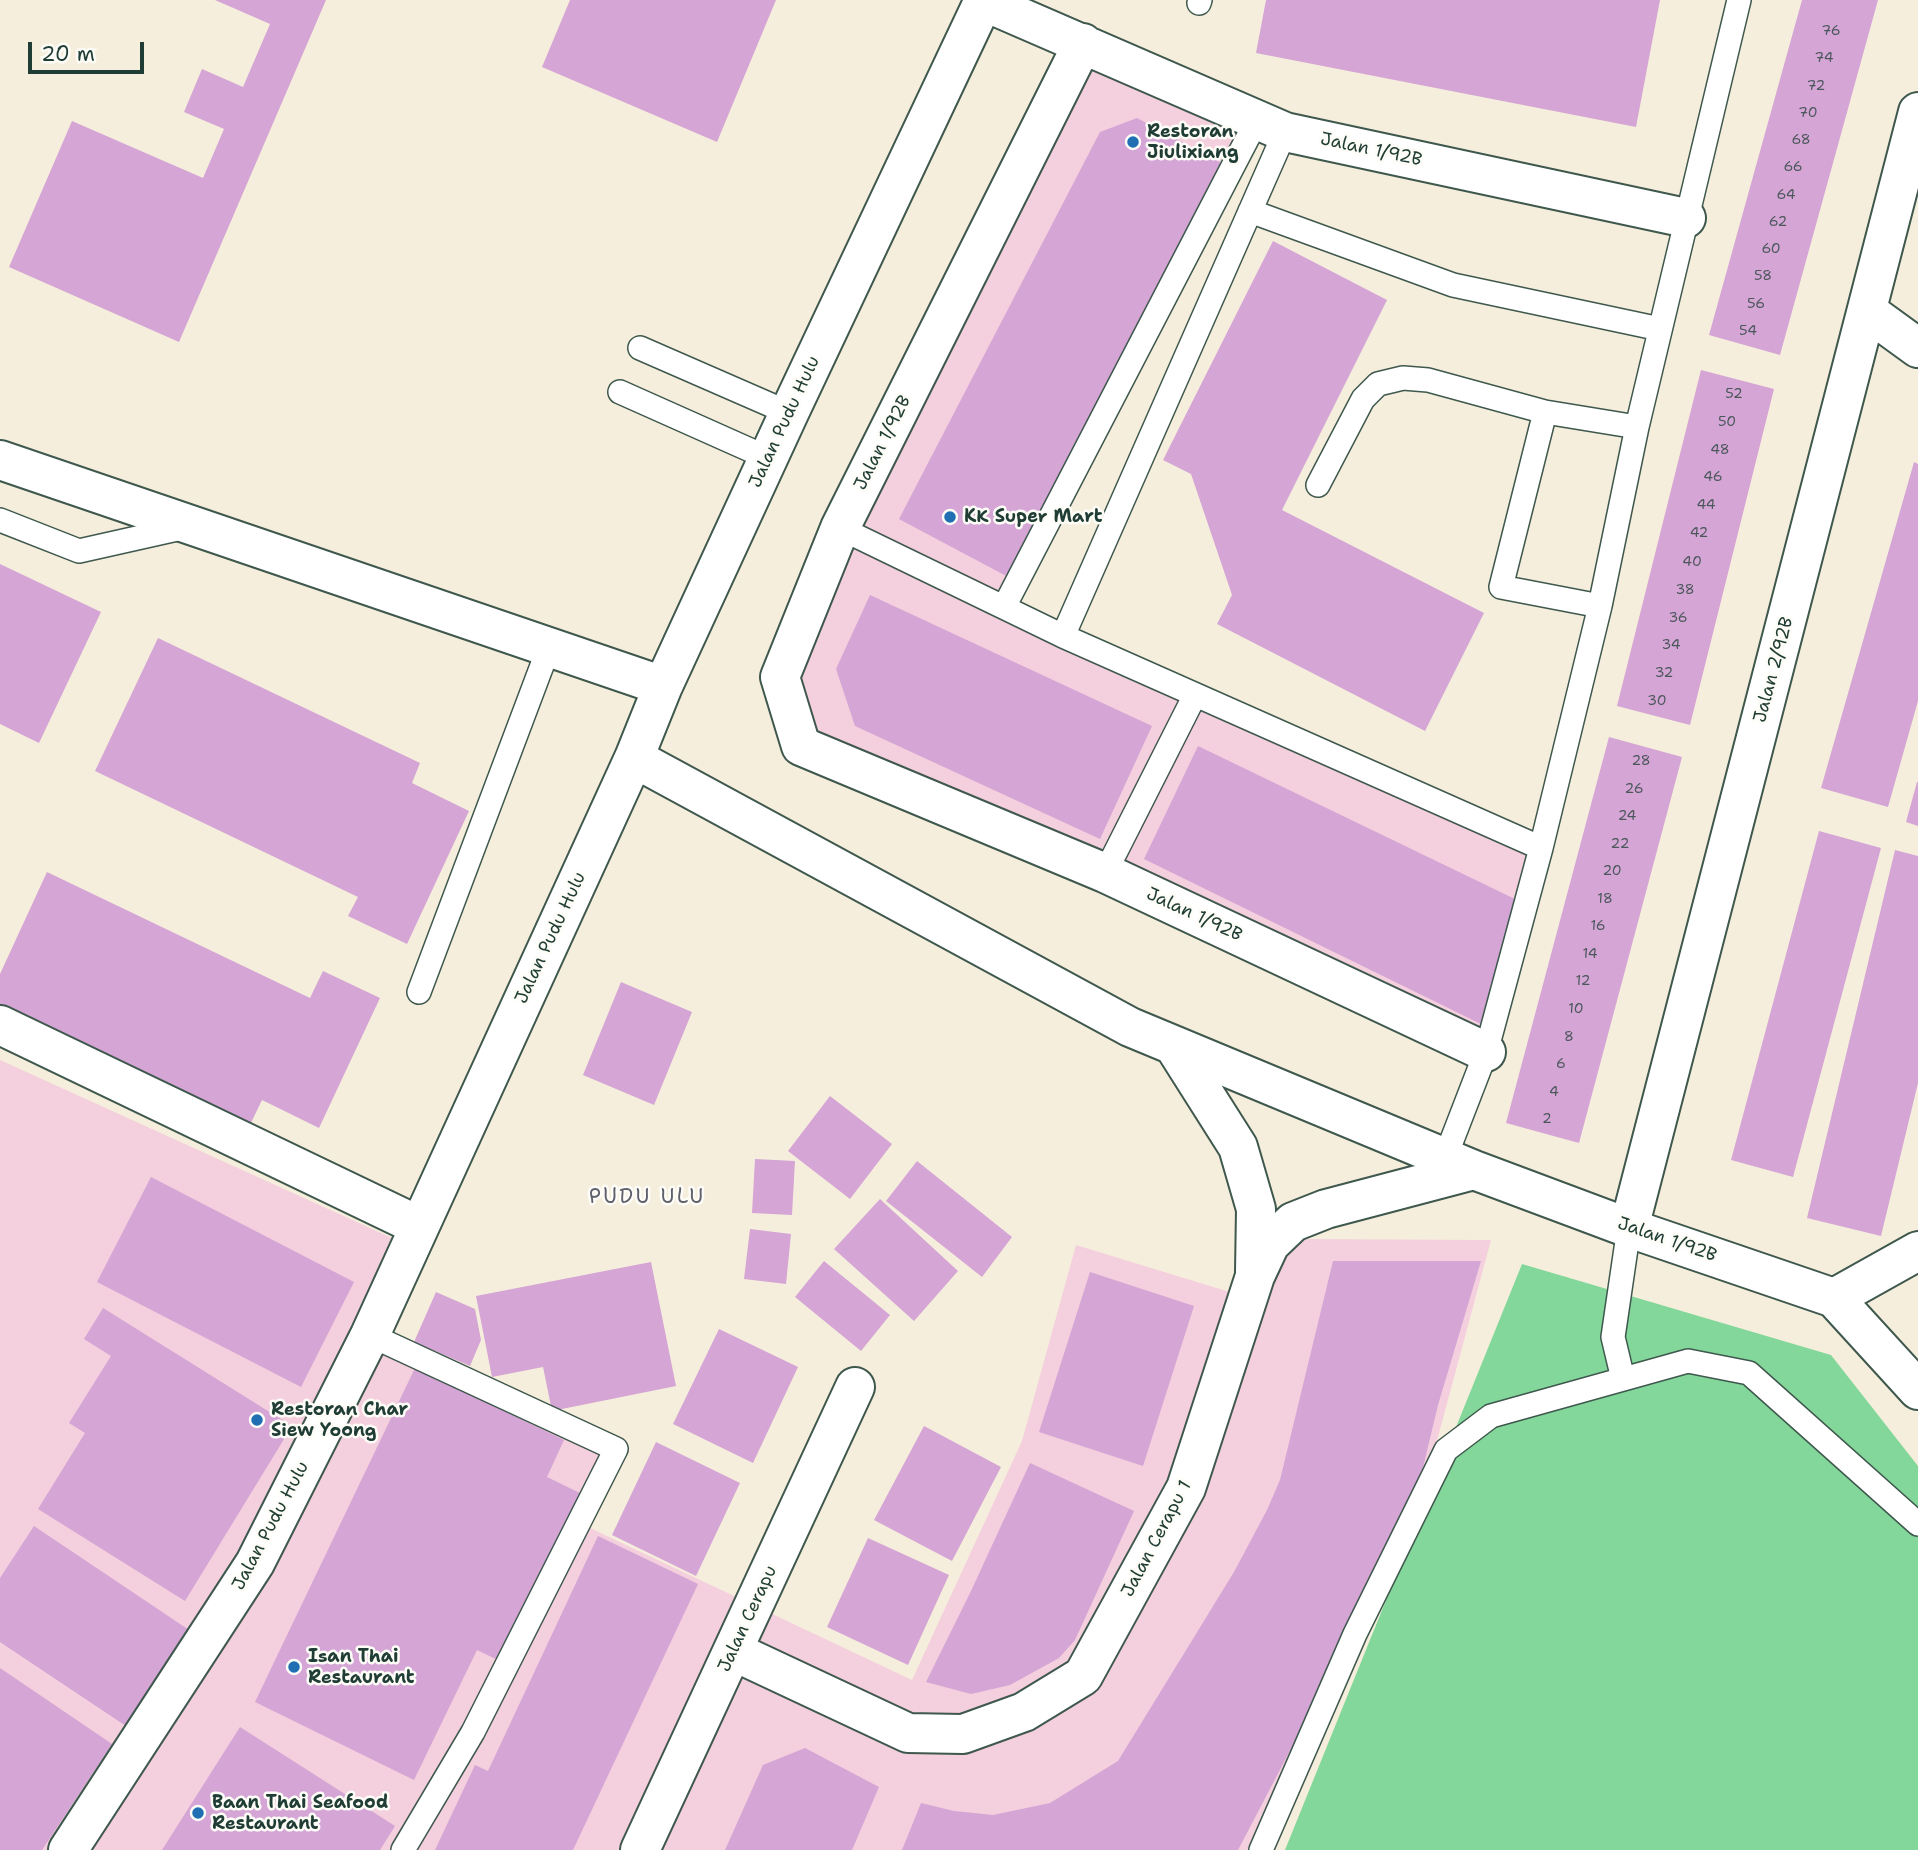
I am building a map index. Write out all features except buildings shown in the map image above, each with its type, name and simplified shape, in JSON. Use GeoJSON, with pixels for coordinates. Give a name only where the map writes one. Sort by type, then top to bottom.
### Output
{"type":"FeatureCollection","features":[{"type":"Feature","properties":{"kind":"street"},"geometry":{"type":"LineString","coordinates":[[984,0],[1083,43]]}},
{"type":"Feature","properties":{"kind":"street","name":"Jalan Pudu Hulu"},"geometry":{"type":"LineString","coordinates":[[68,1850],[255,1563],[370,1335],[634,758],[663,686],[984,0]]}},
{"type":"Feature","properties":{"kind":"street","name":"Jalan 1/92B"},"geometry":{"type":"LineString","coordinates":[[1486,1052],[1105,873],[801,746],[780,677],[840,528],[1083,43],[1271,126],[1686,218]]}},
{"type":"Feature","properties":{"kind":"street","name":"Jalan 2/92B"},"geometry":{"type":"LineString","coordinates":[[1629,1228],[1918,112]]}},
{"type":"Feature","properties":{"kind":"street"},"geometry":{"type":"LineString","coordinates":[[1867,311],[1918,348]]}},
{"type":"Feature","properties":{"kind":"street"},"geometry":{"type":"LineString","coordinates":[[0,460],[663,686]]}},
{"type":"Feature","properties":{"kind":"street","name":"Jalan 1/92B"},"geometry":{"type":"LineString","coordinates":[[634,758],[1130,1027],[1459,1164],[1629,1228],[1834,1298],[1918,1390]]}},
{"type":"Feature","properties":{"kind":"street"},"geometry":{"type":"LineString","coordinates":[[0,1025],[419,1226]]}},
{"type":"Feature","properties":{"kind":"street"},"geometry":{"type":"LineString","coordinates":[[1174,1046],[1238,1147],[1256,1209],[1255,1276]]}},
{"type":"Feature","properties":{"kind":"street","name":"Jalan Cerapu 1"},"geometry":{"type":"LineString","coordinates":[[733,1651],[908,1733],[963,1734],[1024,1712],[1083,1676],[1186,1488],[1255,1276],[1270,1244],[1293,1222],[1459,1164]]}},
{"type":"Feature","properties":{"kind":"street"},"geometry":{"type":"LineString","coordinates":[[1834,1298],[1918,1251]]}},
{"type":"Feature","properties":{"kind":"street","name":"Jalan Cerapu"},"geometry":{"type":"LineString","coordinates":[[640,1850],[855,1387]]}},
{"type":"Feature","properties":{"kind":"lane"},"geometry":{"type":"LineString","coordinates":[[1459,1164],[1600,606],[1637,426],[1739,0]]}},
{"type":"Feature","properties":{"kind":"lane"},"geometry":{"type":"LineString","coordinates":[[1063,636],[1250,211],[1271,126]]}},
{"type":"Feature","properties":{"kind":"lane"},"geometry":{"type":"LineString","coordinates":[[1004,607],[1271,126]]}},
{"type":"Feature","properties":{"kind":"lane"},"geometry":{"type":"LineString","coordinates":[[1250,211],[1453,285],[1660,330]]}},
{"type":"Feature","properties":{"kind":"lane"},"geometry":{"type":"LineString","coordinates":[[640,348],[789,413]]}},
{"type":"Feature","properties":{"kind":"lane"},"geometry":{"type":"LineString","coordinates":[[1318,485],[1363,399],[1378,384],[1403,378],[1427,380],[1545,412],[1637,426]]}},
{"type":"Feature","properties":{"kind":"lane"},"geometry":{"type":"LineString","coordinates":[[620,392],[768,458]]}},
{"type":"Feature","properties":{"kind":"lane"},"geometry":{"type":"LineString","coordinates":[[1545,412],[1501,587],[1600,606]]}},
{"type":"Feature","properties":{"kind":"lane"},"geometry":{"type":"LineString","coordinates":[[0,520],[79,551],[192,526]]}},
{"type":"Feature","properties":{"kind":"lane"},"geometry":{"type":"LineString","coordinates":[[840,528],[1063,636],[1541,848]]}},
{"type":"Feature","properties":{"kind":"lane"},"geometry":{"type":"LineString","coordinates":[[419,992],[548,647]]}},
{"type":"Feature","properties":{"kind":"lane"},"geometry":{"type":"LineString","coordinates":[[1105,873],[1195,695]]}},
{"type":"Feature","properties":{"kind":"lane"},"geometry":{"type":"LineString","coordinates":[[1623,1379],[1614,1337],[1629,1228]]}},
{"type":"Feature","properties":{"kind":"lane"},"geometry":{"type":"LineString","coordinates":[[370,1335],[616,1450],[473,1732],[403,1850]]}},
{"type":"Feature","properties":{"kind":"lane"},"geometry":{"type":"LineString","coordinates":[[1261,1850],[1355,1634],[1446,1450],[1491,1416],[1688,1361],[1749,1373],[1918,1524]]}},
{"type":"Feature","properties":{"kind":"shaded area"},"geometry":{"type":"Polygon","coordinates":[[[1087,64],[1243,128],[991,611],[1530,853],[1479,1037],[813,735],[795,675],[862,516],[1087,64]]]}},
{"type":"Feature","properties":{"kind":"shaded area"},"geometry":{"type":"Polygon","coordinates":[[[0,1060],[392,1238],[317,1405],[243,1556],[51,1850],[0,1850],[0,1060]]]}},
{"type":"Feature","properties":{"kind":"shaded area"},"geometry":{"type":"Polygon","coordinates":[[[1294,1239],[1491,1240],[1435,1448],[1250,1850],[88,1850],[379,1350],[619,1461],[588,1527],[912,1680],[1022,1441],[1076,1245],[1259,1301],[1294,1239]]]}},
{"type":"Feature","properties":{"kind":"green space"},"geometry":{"type":"Polygon","coordinates":[[[1522,1264],[1831,1355],[1918,1466],[1918,1850],[1285,1850],[1522,1264]]]}},
{"type":"Feature","properties":{"kind":"place","name":"Restoran Jiulixiang"},"geometry":{"type":"Point","coordinates":[1133,142]}},
{"type":"Feature","properties":{"kind":"place","name":"KK Super Mart"},"geometry":{"type":"Point","coordinates":[950,517]}},
{"type":"Feature","properties":{"kind":"place","name":"Restoran Char Siew Yoong"},"geometry":{"type":"Point","coordinates":[257,1420]}},
{"type":"Feature","properties":{"kind":"place","name":"Isan Thai Restaurant"},"geometry":{"type":"Point","coordinates":[294,1667]}},
{"type":"Feature","properties":{"kind":"place","name":"Baan Thai Seafood Restaurant"},"geometry":{"type":"Point","coordinates":[198,1813]}},
{"type":"Feature","properties":{"kind":"district","name":"PUDU ULU"},"geometry":{"type":"Point","coordinates":[647,1198]}}]}
